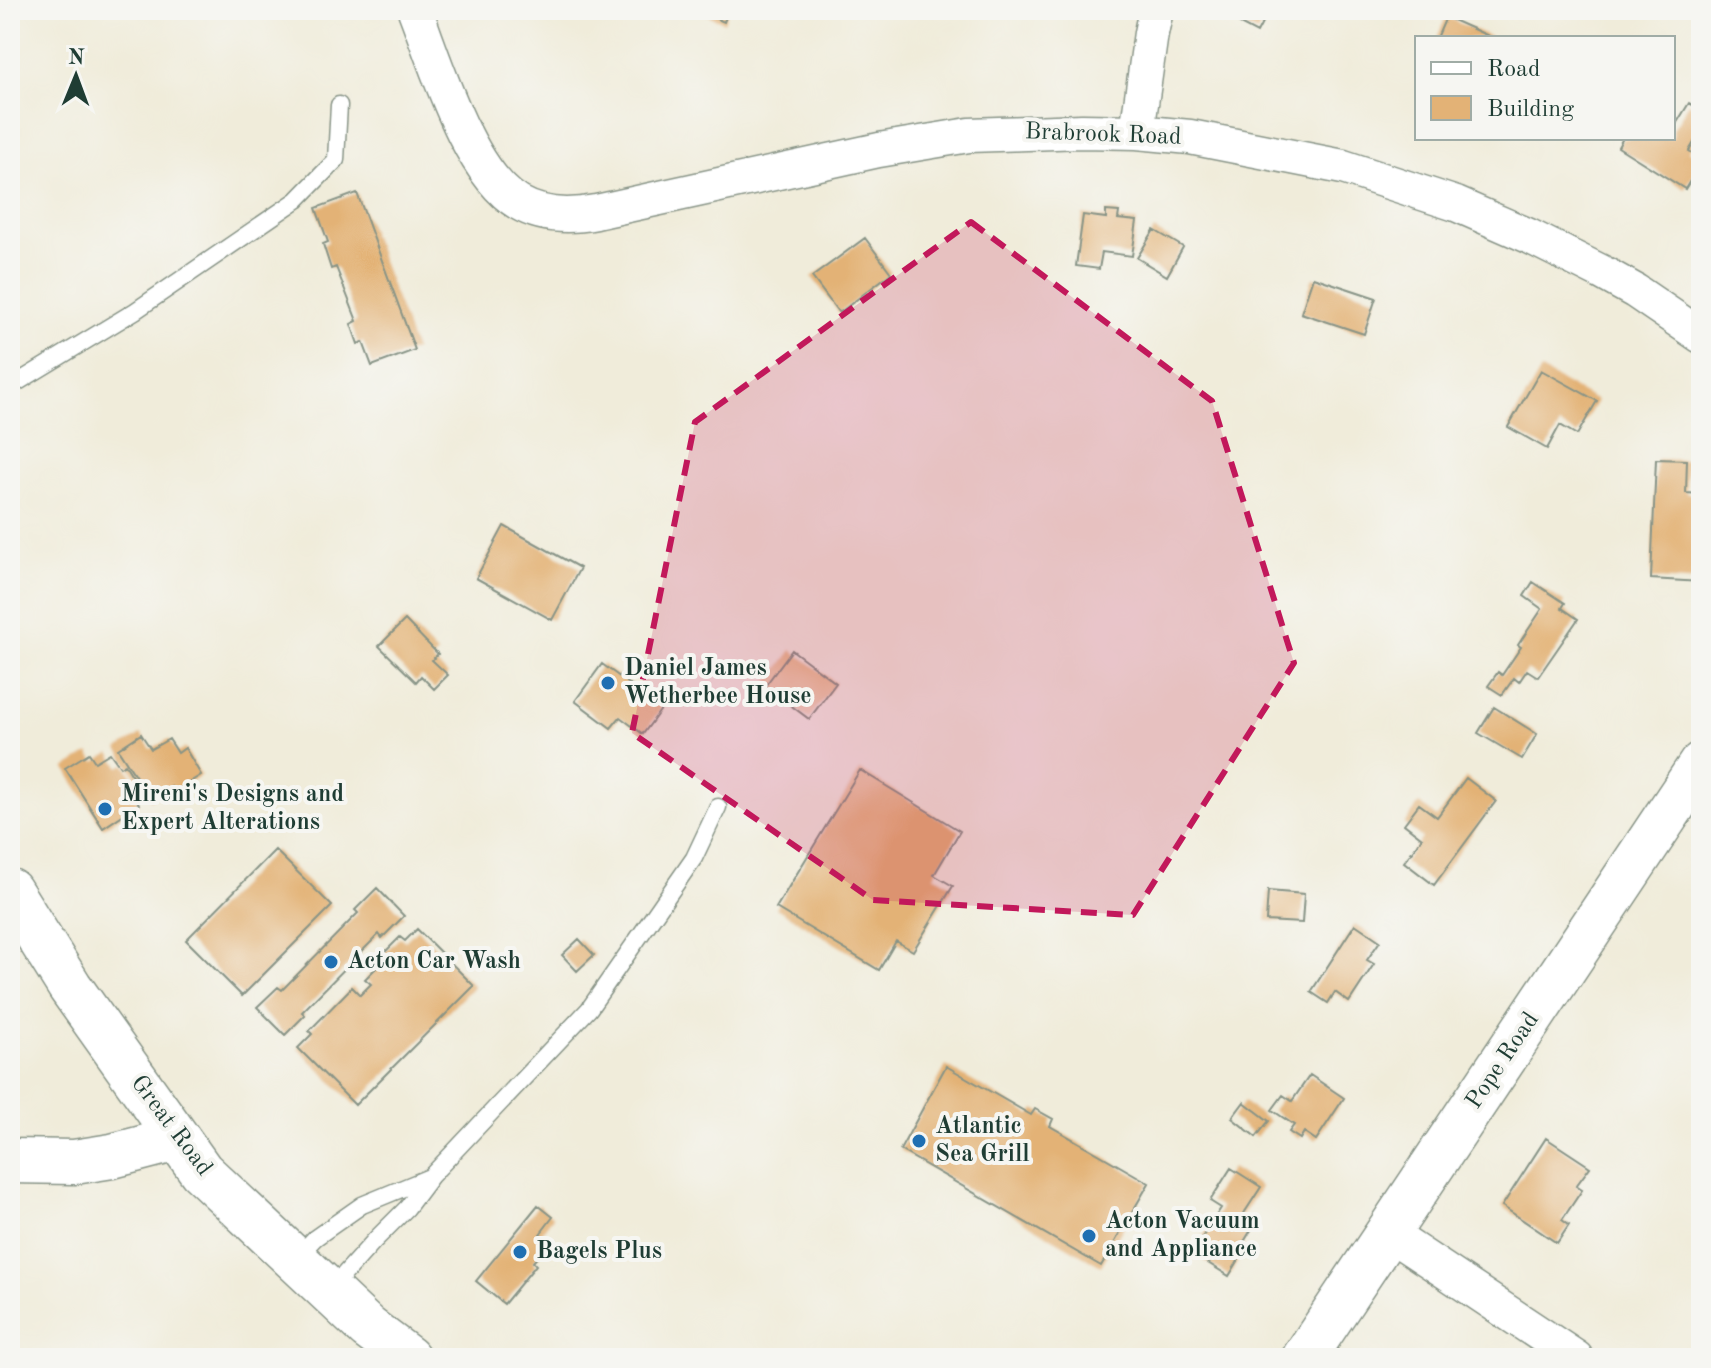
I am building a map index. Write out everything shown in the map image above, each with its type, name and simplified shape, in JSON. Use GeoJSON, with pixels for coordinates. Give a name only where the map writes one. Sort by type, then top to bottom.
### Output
{"type":"FeatureCollection","features":[{"type":"Feature","properties":{"kind":"street","name":"Brabrook Road"},"geometry":{"type":"LineString","coordinates":[[415,10],[462,130],[483,165],[511,198],[557,215],[582,215],[920,142],[969,135],[1137,132],[1190,137],[1343,167],[1456,204],[1601,272],[1701,336]]}},
{"type":"Feature","properties":{"kind":"street"},"geometry":{"type":"LineString","coordinates":[[1137,132],[1156,10]]}},
{"type":"Feature","properties":{"kind":"street","name":"Pope Road"},"geometry":{"type":"LineString","coordinates":[[1304,1358],[1701,764]]}},
{"type":"Feature","properties":{"kind":"street","name":"Great Road"},"geometry":{"type":"LineString","coordinates":[[10,891],[70,987],[201,1171],[368,1328],[408,1358]]}},
{"type":"Feature","properties":{"kind":"street"},"geometry":{"type":"LineString","coordinates":[[10,1161],[74,1162],[112,1156],[177,1139]]}},
{"type":"Feature","properties":{"kind":"street"},"geometry":{"type":"LineString","coordinates":[[1388,1233],[1576,1358]]}},
{"type":"Feature","properties":{"kind":"lane"},"geometry":{"type":"LineString","coordinates":[[10,387],[135,311],[297,200],[336,160],[339,105]]}},
{"type":"Feature","properties":{"kind":"lane"},"geometry":{"type":"LineString","coordinates":[[329,1291],[407,1208],[431,1176],[589,1009],[694,858],[718,807]]}},
{"type":"Feature","properties":{"kind":"lane"},"geometry":{"type":"LineString","coordinates":[[296,1258],[315,1238],[362,1205],[431,1176]]}},
{"type":"Feature","properties":{"kind":"highlighted area"},"geometry":{"type":"Polygon","coordinates":[[[971,222],[1212,401],[1294,663],[1133,915],[873,900],[632,733],[695,422],[971,222]]]}},
{"type":"Feature","properties":{"kind":"building"},"geometry":{"type":"Polygon","coordinates":[[[696,10],[729,10],[724,22],[696,10]]]}},
{"type":"Feature","properties":{"kind":"building"},"geometry":{"type":"Polygon","coordinates":[[[1223,10],[1269,10],[1257,33],[1221,14],[1223,10]]]}},
{"type":"Feature","properties":{"kind":"building"},"geometry":{"type":"Polygon","coordinates":[[[1446,17],[1489,36],[1438,36],[1446,17]]]}},
{"type":"Feature","properties":{"kind":"building"},"geometry":{"type":"Polygon","coordinates":[[[1689,103],[1701,110],[1701,131],[1689,151],[1701,158],[1701,163],[1685,189],[1618,147],[1622,140],[1675,140],[1675,126],[1689,103]]]}},
{"type":"Feature","properties":{"kind":"building"},"geometry":{"type":"Polygon","coordinates":[[[357,193],[415,350],[372,366],[363,342],[358,344],[351,324],[357,321],[336,267],[331,269],[323,244],[328,242],[316,208],[357,193]]]}},
{"type":"Feature","properties":{"kind":"building"},"geometry":{"type":"Polygon","coordinates":[[[1106,211],[1119,212],[1118,219],[1137,221],[1132,256],[1102,252],[1099,269],[1076,266],[1083,215],[1106,218],[1106,211]]]}},
{"type":"Feature","properties":{"kind":"building"},"geometry":{"type":"Polygon","coordinates":[[[1154,230],[1183,247],[1167,276],[1137,258],[1154,230]]]}},
{"type":"Feature","properties":{"kind":"building"},"geometry":{"type":"Polygon","coordinates":[[[865,238],[891,273],[839,313],[812,277],[865,238]]]}},
{"type":"Feature","properties":{"kind":"building"},"geometry":{"type":"Polygon","coordinates":[[[1313,277],[1376,298],[1364,334],[1301,313],[1313,277]]]}},
{"type":"Feature","properties":{"kind":"building"},"geometry":{"type":"Polygon","coordinates":[[[1541,370],[1597,401],[1577,435],[1560,425],[1547,449],[1508,427],[1541,370]]]}},
{"type":"Feature","properties":{"kind":"building"},"geometry":{"type":"Polygon","coordinates":[[[1656,459],[1687,460],[1686,493],[1701,494],[1701,582],[1651,579],[1656,459]]]}},
{"type":"Feature","properties":{"kind":"building"},"geometry":{"type":"Polygon","coordinates":[[[504,526],[580,568],[552,620],[476,578],[504,526]]]}},
{"type":"Feature","properties":{"kind":"building"},"geometry":{"type":"Polygon","coordinates":[[[1533,582],[1565,603],[1562,608],[1578,619],[1538,677],[1527,670],[1519,682],[1514,678],[1502,695],[1488,686],[1498,672],[1502,675],[1542,609],[1524,596],[1533,582]]]}},
{"type":"Feature","properties":{"kind":"building"},"geometry":{"type":"Polygon","coordinates":[[[405,620],[438,654],[432,660],[448,675],[434,689],[421,676],[416,682],[379,646],[405,620]]]}},
{"type":"Feature","properties":{"kind":"building"},"geometry":{"type":"Polygon","coordinates":[[[792,650],[836,683],[809,719],[765,686],[792,650]]]}},
{"type":"Feature","properties":{"kind":"building","name":"Daniel James Wetherbee House"},"geometry":{"type":"Polygon","coordinates":[[[602,664],[662,708],[643,734],[620,717],[611,728],[575,701],[602,664]]]}},
{"type":"Feature","properties":{"kind":"building"},"geometry":{"type":"Polygon","coordinates":[[[1494,707],[1537,734],[1522,759],[1478,733],[1494,707]]]}},
{"type":"Feature","properties":{"kind":"building"},"geometry":{"type":"Polygon","coordinates":[[[141,734],[151,749],[169,739],[178,753],[185,748],[201,775],[174,792],[171,787],[151,800],[118,749],[141,734]]]}},
{"type":"Feature","properties":{"kind":"building"},"geometry":{"type":"Polygon","coordinates":[[[89,753],[95,762],[110,753],[120,767],[125,764],[137,784],[130,789],[139,804],[103,828],[65,768],[89,753]]]}},
{"type":"Feature","properties":{"kind":"building"},"geometry":{"type":"Polygon","coordinates":[[[860,770],[960,831],[934,875],[953,886],[913,951],[896,941],[879,970],[776,908],[860,770]]]}},
{"type":"Feature","properties":{"kind":"building"},"geometry":{"type":"Polygon","coordinates":[[[1466,778],[1496,801],[1434,885],[1404,862],[1422,838],[1404,824],[1419,804],[1437,817],[1466,778]]]}},
{"type":"Feature","properties":{"kind":"building"},"geometry":{"type":"Polygon","coordinates":[[[275,850],[332,906],[242,996],[186,940],[275,850]]]}},
{"type":"Feature","properties":{"kind":"building","name":"Acton Car Wash"},"geometry":{"type":"Polygon","coordinates":[[[377,888],[404,916],[382,938],[379,934],[302,1012],[305,1015],[285,1035],[257,1007],[278,987],[282,990],[358,913],[355,910],[377,888]]]}},
{"type":"Feature","properties":{"kind":"building"},"geometry":{"type":"Polygon","coordinates":[[[1268,891],[1304,894],[1302,923],[1266,921],[1268,891]]]}},
{"type":"Feature","properties":{"kind":"building"},"geometry":{"type":"Polygon","coordinates":[[[1355,924],[1380,941],[1367,960],[1374,964],[1349,1002],[1335,992],[1328,1003],[1311,992],[1355,924]]]}},
{"type":"Feature","properties":{"kind":"building"},"geometry":{"type":"Polygon","coordinates":[[[417,929],[474,986],[355,1105],[298,1048],[312,1034],[309,1031],[352,987],[360,995],[371,984],[365,979],[378,966],[374,963],[400,937],[405,941],[417,929]]]}},
{"type":"Feature","properties":{"kind":"building"},"geometry":{"type":"Polygon","coordinates":[[[579,939],[594,955],[577,971],[562,955],[579,939]]]}},
{"type":"Feature","properties":{"kind":"building"},"geometry":{"type":"Polygon","coordinates":[[[946,1066],[1031,1115],[1035,1109],[1053,1119],[1050,1126],[1149,1183],[1101,1266],[900,1150],[946,1066]]]}},
{"type":"Feature","properties":{"kind":"building"},"geometry":{"type":"Polygon","coordinates":[[[1310,1075],[1344,1098],[1316,1140],[1304,1132],[1300,1139],[1289,1132],[1294,1125],[1272,1110],[1283,1095],[1292,1101],[1310,1075]]]}},
{"type":"Feature","properties":{"kind":"building"},"geometry":{"type":"Polygon","coordinates":[[[1244,1102],[1269,1121],[1256,1137],[1232,1118],[1244,1102]]]}},
{"type":"Feature","properties":{"kind":"building"},"geometry":{"type":"Polygon","coordinates":[[[1546,1138],[1590,1167],[1576,1186],[1582,1190],[1562,1220],[1569,1225],[1557,1243],[1502,1206],[1546,1138]]]}},
{"type":"Feature","properties":{"kind":"building"},"geometry":{"type":"Polygon","coordinates":[[[1231,1168],[1261,1187],[1239,1221],[1251,1230],[1242,1245],[1246,1248],[1229,1276],[1192,1253],[1221,1208],[1210,1201],[1231,1168]]]}},
{"type":"Feature","properties":{"kind":"building","name":"Bagels Plus"},"geometry":{"type":"Polygon","coordinates":[[[538,1205],[553,1217],[540,1234],[550,1242],[533,1262],[536,1265],[504,1304],[476,1281],[538,1205]]]}},
{"type":"Feature","properties":{"kind":"place","name":"Daniel James Wetherbee House"},"geometry":{"type":"Point","coordinates":[608,683]}},
{"type":"Feature","properties":{"kind":"place","name":"Mireni's Designs and Expert Alterations"},"geometry":{"type":"Point","coordinates":[105,809]}},
{"type":"Feature","properties":{"kind":"place","name":"Acton Car Wash"},"geometry":{"type":"Point","coordinates":[331,962]}},
{"type":"Feature","properties":{"kind":"place","name":"Atlantic Sea Grill"},"geometry":{"type":"Point","coordinates":[919,1141]}},
{"type":"Feature","properties":{"kind":"place","name":"Acton Vacuum and Appliance"},"geometry":{"type":"Point","coordinates":[1089,1236]}},
{"type":"Feature","properties":{"kind":"place","name":"Bagels Plus"},"geometry":{"type":"Point","coordinates":[520,1252]}}]}
